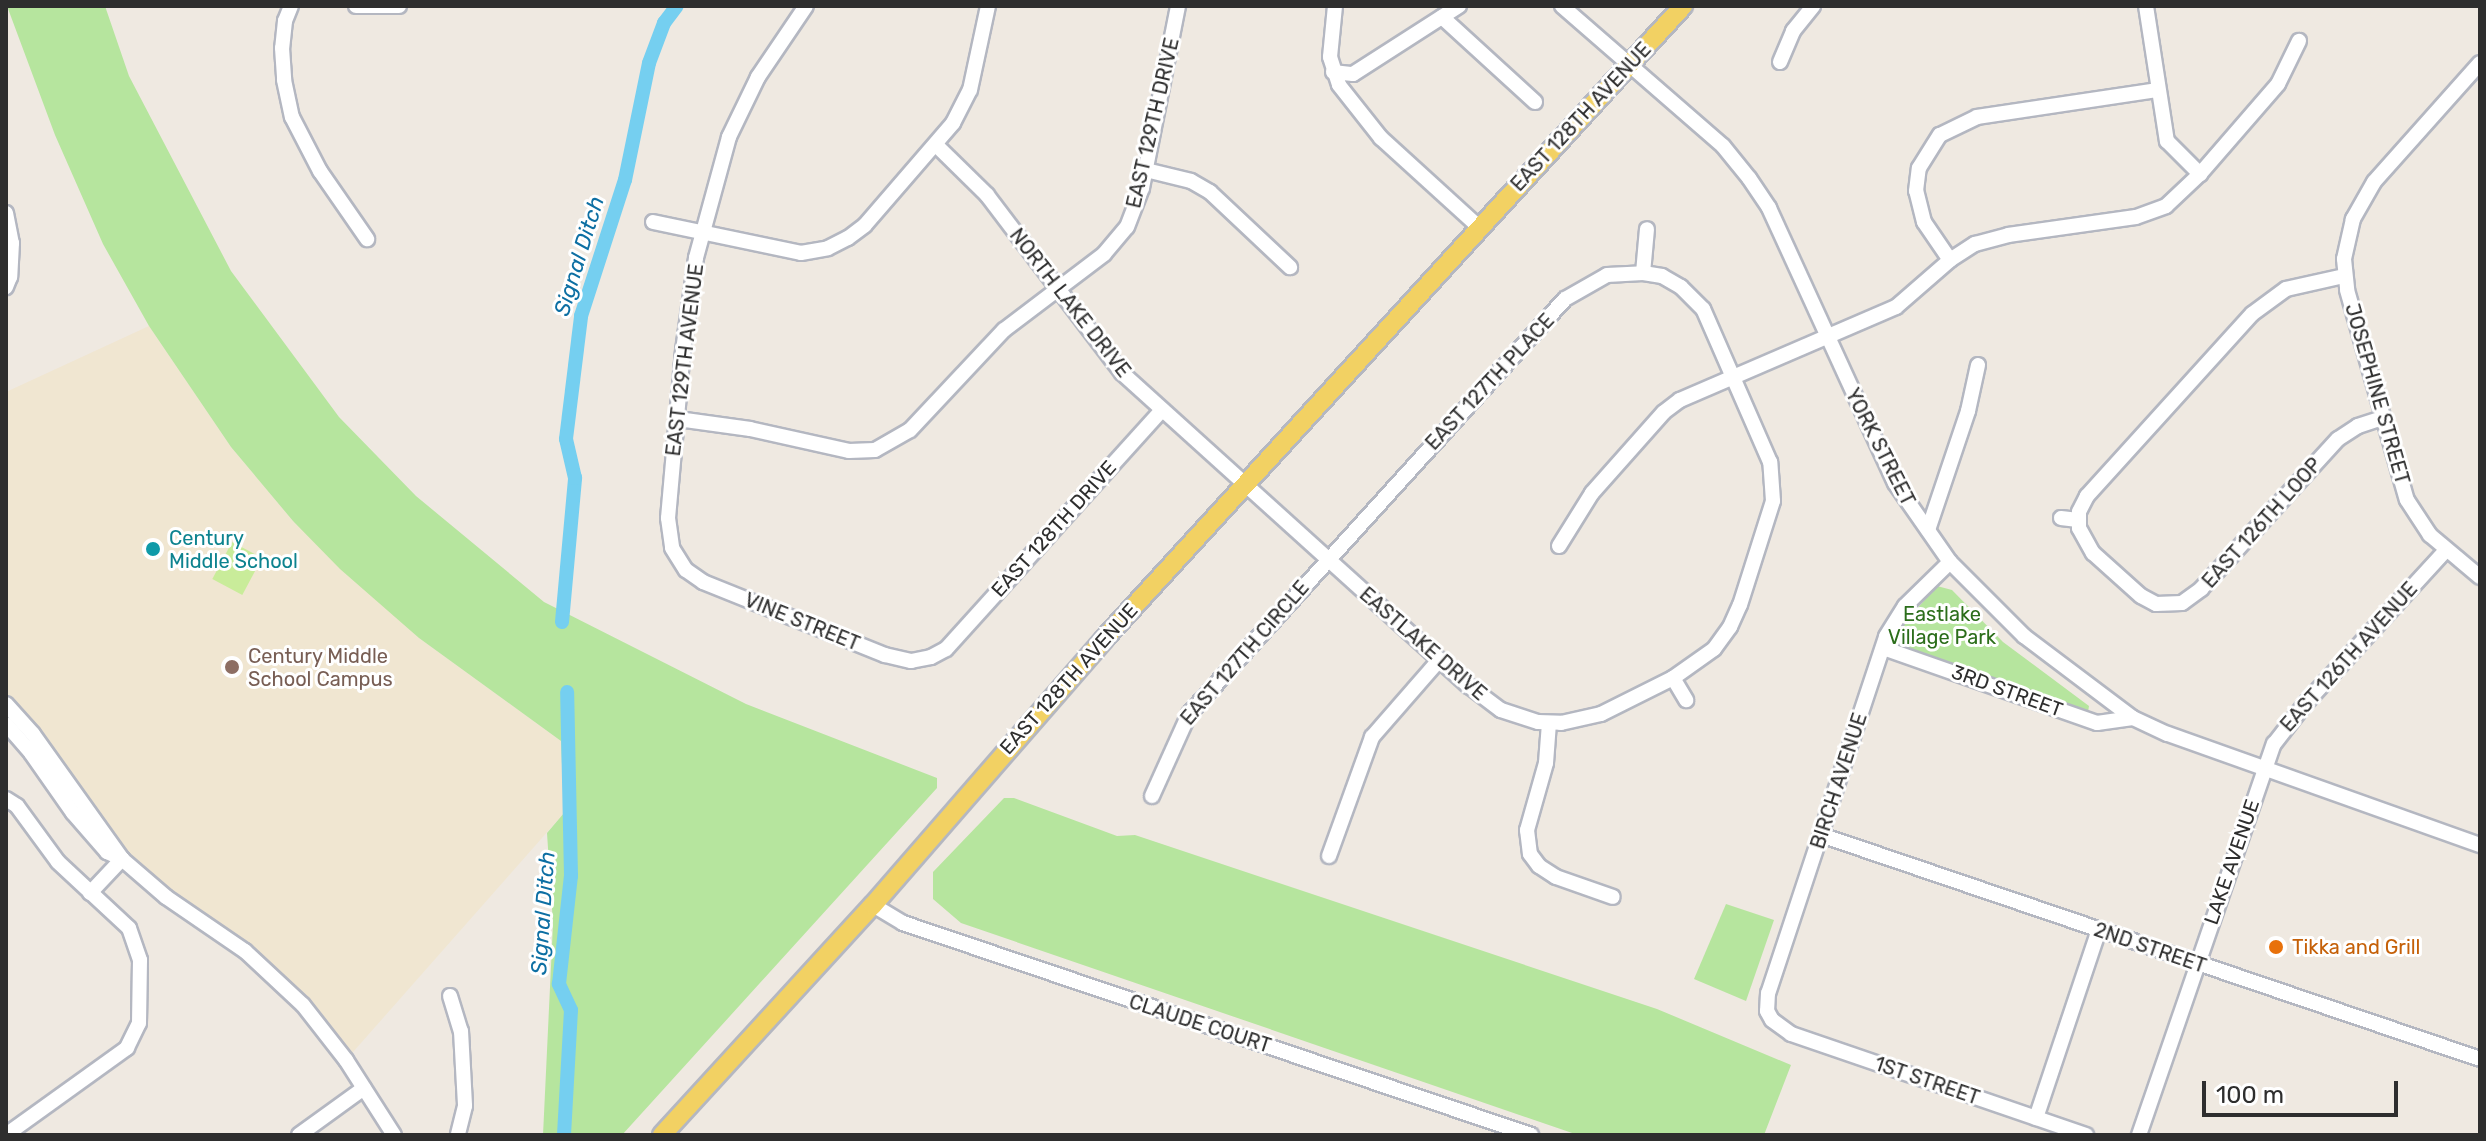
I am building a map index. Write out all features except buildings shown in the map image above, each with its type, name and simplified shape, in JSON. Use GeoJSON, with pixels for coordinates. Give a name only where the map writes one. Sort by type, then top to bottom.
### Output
{"type":"FeatureCollection","features":[{"type":"Feature","properties":{"kind":"main road","name":"EAST 128TH AVENUE"},"geometry":{"type":"LineString","coordinates":[[662,1135],[873,905],[1104,639],[1683,6]]}},
{"type":"Feature","properties":{"kind":"street"},"geometry":{"type":"LineString","coordinates":[[291,6],[282,48],[284,80],[292,117],[320,171],[367,239]]}},
{"type":"Feature","properties":{"kind":"street"},"geometry":{"type":"LineString","coordinates":[[356,6],[399,6]]}},
{"type":"Feature","properties":{"kind":"street","name":"EAST 129TH AVENUE"},"geometry":{"type":"LineString","coordinates":[[672,548],[668,518],[691,289],[702,232],[724,151],[744,103],[806,6]]}},
{"type":"Feature","properties":{"kind":"street"},"geometry":{"type":"LineString","coordinates":[[653,222],[783,252],[809,253],[837,244],[865,225],[937,146],[970,90],[988,6]]}},
{"type":"Feature","properties":{"kind":"street","name":"EAST 129TH DRIVE"},"geometry":{"type":"LineString","coordinates":[[678,419],[750,429],[832,449],[875,450],[910,430],[1004,330],[1104,254],[1122,233],[1136,209],[1146,170],[1178,6]]}},
{"type":"Feature","properties":{"kind":"street"},"geometry":{"type":"LineString","coordinates":[[1335,6],[1330,57],[1333,72],[1352,104],[1381,138],[1480,228]]}},
{"type":"Feature","properties":{"kind":"street"},"geometry":{"type":"LineString","coordinates":[[1333,72],[1353,74],[1459,6]]}},
{"type":"Feature","properties":{"kind":"street","name":"YORK STREET"},"geometry":{"type":"LineString","coordinates":[[1562,6],[1723,146],[1749,178],[1769,208],[1873,442],[1895,483],[1950,562],[2024,636],[2133,718],[2264,770],[2480,845]]}},
{"type":"Feature","properties":{"kind":"street"},"geometry":{"type":"LineString","coordinates":[[1780,62],[1793,31],[1813,6]]}},
{"type":"Feature","properties":{"kind":"street"},"geometry":{"type":"LineString","coordinates":[[2146,6],[2167,141],[2200,174]]}},
{"type":"Feature","properties":{"kind":"street"},"geometry":{"type":"LineString","coordinates":[[1442,17],[1535,102]]}},
{"type":"Feature","properties":{"kind":"street"},"geometry":{"type":"LineString","coordinates":[[1559,546],[1592,493],[1664,412],[1680,400],[1828,339],[1904,302],[1950,260],[1987,240],[2149,214],[2166,206],[2200,174],[2278,84],[2299,41]]}},
{"type":"Feature","properties":{"kind":"street"},"geometry":{"type":"LineString","coordinates":[[2061,518],[2078,520],[2082,503],[2093,489],[2252,314],[2295,286],[2344,276],[2347,240],[2361,200],[2480,63]]}},
{"type":"Feature","properties":{"kind":"street"},"geometry":{"type":"LineString","coordinates":[[1950,260],[1924,222],[1909,179],[1932,143],[1949,128],[1965,120],[2158,90]]}},
{"type":"Feature","properties":{"kind":"street","name":"NORTH LAKE DRIVE"},"geometry":{"type":"LineString","coordinates":[[937,146],[987,195],[1056,290],[1122,373],[1245,486]]}},
{"type":"Feature","properties":{"kind":"street"},"geometry":{"type":"LineString","coordinates":[[1146,170],[1191,181],[1210,192],[1290,267]]}},
{"type":"Feature","properties":{"kind":"street"},"geometry":{"type":"LineString","coordinates":[[6,213],[12,243],[10,277],[6,287]]}},
{"type":"Feature","properties":{"kind":"street"},"geometry":{"type":"LineString","coordinates":[[1643,273],[1647,229]]}},
{"type":"Feature","properties":{"kind":"street","name":"EASTLAKE DRIVE"},"geometry":{"type":"LineString","coordinates":[[1245,486],[1501,710],[1549,723],[1584,720],[1673,678],[1706,656],[1730,627],[1773,501],[1770,462],[1703,309],[1681,287],[1662,276],[1643,273]]}},
{"type":"Feature","properties":{"kind":"street","name":"EAST 127TH PLACE"},"geometry":{"type":"LineString","coordinates":[[1327,560],[1565,299],[1607,275],[1643,273]]}},
{"type":"Feature","properties":{"kind":"street","name":"JOSEPHINE STREET"},"geometry":{"type":"LineString","coordinates":[[2344,276],[2407,500],[2445,551],[2480,577]]}},
{"type":"Feature","properties":{"kind":"street"},"geometry":{"type":"LineString","coordinates":[[1928,530],[1968,411],[1978,365]]}},
{"type":"Feature","properties":{"kind":"street","name":"EAST 128TH DRIVE"},"geometry":{"type":"LineString","coordinates":[[946,649],[1162,410]]}},
{"type":"Feature","properties":{"kind":"street","name":"EAST 126TH LOOP"},"geometry":{"type":"LineString","coordinates":[[2078,520],[2093,553],[2141,596],[2156,604],[2182,603],[2201,589],[2338,439],[2358,426],[2383,418]]}},
{"type":"Feature","properties":{"kind":"street","name":"VINE STREET"},"geometry":{"type":"LineString","coordinates":[[672,548],[686,570],[703,582],[885,655],[922,660],[946,649]]}},
{"type":"Feature","properties":{"kind":"street","name":"EAST 126TH AVENUE"},"geometry":{"type":"LineString","coordinates":[[2264,770],[2285,727],[2445,551]]}},
{"type":"Feature","properties":{"kind":"street","name":"EAST 127TH CIRCLE"},"geometry":{"type":"LineString","coordinates":[[1152,796],[1189,714],[1327,560]]}},
{"type":"Feature","properties":{"kind":"street","name":"BIRCH AVENUE"},"geometry":{"type":"LineString","coordinates":[[1772,1020],[1767,1011],[1768,993],[1883,648],[1905,606],[1950,562]]}},
{"type":"Feature","properties":{"kind":"street","name":"3RD STREET"},"geometry":{"type":"LineString","coordinates":[[1883,648],[2097,723],[2133,718]]}},
{"type":"Feature","properties":{"kind":"street"},"geometry":{"type":"LineString","coordinates":[[1329,856],[1372,737],[1440,659]]}},
{"type":"Feature","properties":{"kind":"street"},"geometry":{"type":"LineString","coordinates":[[1673,678],[1686,700]]}},
{"type":"Feature","properties":{"kind":"street"},"geometry":{"type":"LineString","coordinates":[[6,704],[33,734],[122,859],[155,889],[266,968],[327,1034],[394,1135]]}},
{"type":"Feature","properties":{"kind":"street"},"geometry":{"type":"LineString","coordinates":[[1549,723],[1546,763],[1527,830],[1530,854],[1539,866],[1556,877],[1613,897]]}},
{"type":"Feature","properties":{"kind":"street"},"geometry":{"type":"LineString","coordinates":[[6,724],[96,841],[107,852],[122,859]]}},
{"type":"Feature","properties":{"kind":"street","name":"LAKE AVENUE"},"geometry":{"type":"LineString","coordinates":[[2139,1135],[2264,770]]}},
{"type":"Feature","properties":{"kind":"street"},"geometry":{"type":"LineString","coordinates":[[6,799],[17,806],[58,862],[129,928],[137,943],[139,1023],[127,1048],[6,1135]]}},
{"type":"Feature","properties":{"kind":"street","name":"2ND STREET"},"geometry":{"type":"LineString","coordinates":[[1821,835],[2480,1059]]}},
{"type":"Feature","properties":{"kind":"street"},"geometry":{"type":"LineString","coordinates":[[90,893],[122,859]]}},
{"type":"Feature","properties":{"kind":"street","name":"CLAUDE COURT"},"geometry":{"type":"LineString","coordinates":[[873,905],[903,923],[1531,1135]]}},
{"type":"Feature","properties":{"kind":"street"},"geometry":{"type":"LineString","coordinates":[[2036,1118],[2099,930]]}},
{"type":"Feature","properties":{"kind":"street"},"geometry":{"type":"LineString","coordinates":[[450,996],[461,1031],[465,1106],[458,1135]]}},
{"type":"Feature","properties":{"kind":"street","name":"1ST STREET"},"geometry":{"type":"LineString","coordinates":[[1772,1020],[1791,1034],[2086,1135]]}},
{"type":"Feature","properties":{"kind":"street"},"geometry":{"type":"LineString","coordinates":[[299,1135],[364,1088]]}},
{"type":"Feature","properties":{"kind":"shaded area","name":"Century Middle School Campus"},"geometry":{"type":"Polygon","coordinates":[[[149,326],[231,447],[293,521],[419,638],[561,741],[564,813],[346,1060],[304,1005],[122,859],[6,704],[6,392],[149,326]]]}},
{"type":"Feature","properties":{"kind":"green space"},"geometry":{"type":"Polygon","coordinates":[[[7,6],[105,6],[129,76],[231,271],[339,417],[416,496],[544,602],[746,704],[937,778],[937,788],[622,1135],[543,1135],[553,924],[547,833],[564,813],[561,741],[419,638],[340,569],[293,521],[231,447],[149,326],[103,244],[55,135],[7,6]]]}},
{"type":"Feature","properties":{"kind":"green space"},"geometry":{"type":"Polygon","coordinates":[[[232,542],[262,558],[242,595],[212,579],[232,542]]]}},
{"type":"Feature","properties":{"kind":"green space","name":"Eastlake Village Park"},"geometry":{"type":"Polygon","coordinates":[[[1937,586],[1952,590],[2003,642],[2089,706],[2088,712],[1904,648],[1897,638],[1899,629],[1937,586]]]}},
{"type":"Feature","properties":{"kind":"green space"},"geometry":{"type":"Polygon","coordinates":[[[1004,798],[1014,798],[1117,836],[1135,835],[1657,1009],[1791,1065],[1764,1135],[1578,1135],[961,923],[933,899],[933,872],[1004,798]]]}},
{"type":"Feature","properties":{"kind":"green space"},"geometry":{"type":"Polygon","coordinates":[[[1726,904],[1774,920],[1746,1001],[1694,979],[1726,904]]]}},
{"type":"Feature","properties":{"kind":"waterway","name":"Signal Ditch"},"geometry":{"type":"LineString","coordinates":[[562,622],[575,478],[566,439],[581,316],[625,180],[649,63],[664,23],[677,6]]}},
{"type":"Feature","properties":{"kind":"waterway","name":"Signal Ditch"},"geometry":{"type":"LineString","coordinates":[[564,1135],[571,1010],[559,984],[571,876],[567,692]]}},
{"type":"Feature","properties":{"kind":"place","name":"Century Middle School"},"geometry":{"type":"Point","coordinates":[153,549]}},
{"type":"Feature","properties":{"kind":"place","name":"Century Middle School Campus"},"geometry":{"type":"Point","coordinates":[232,667]}},
{"type":"Feature","properties":{"kind":"place","name":"Tikka and Grill"},"geometry":{"type":"Point","coordinates":[2276,947]}}]}
